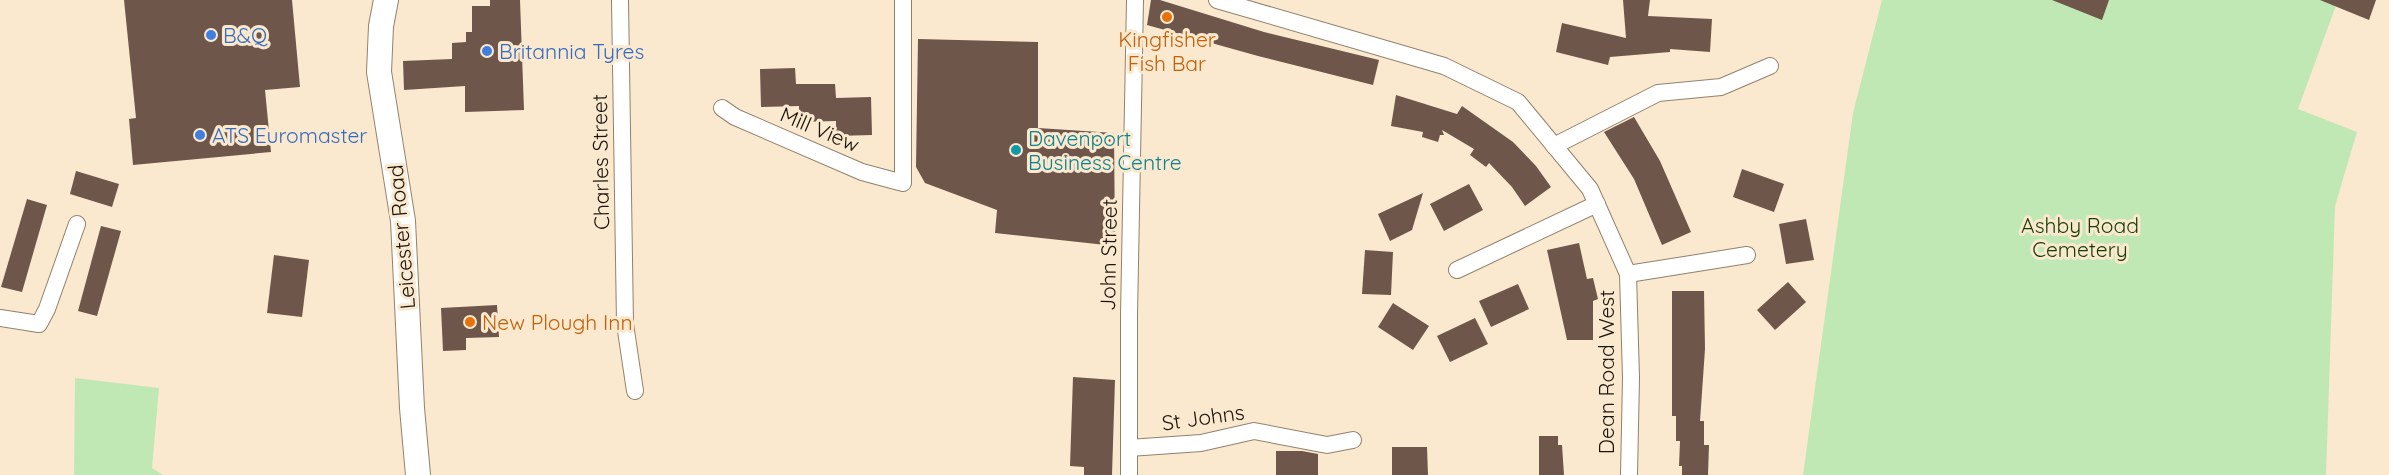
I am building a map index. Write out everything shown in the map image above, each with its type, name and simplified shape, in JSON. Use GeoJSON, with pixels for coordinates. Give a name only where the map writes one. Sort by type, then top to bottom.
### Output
{"type":"FeatureCollection","features":[{"type":"Feature","properties":{"kind":"main road","name":"Leicester Road"},"geometry":{"type":"LineString","coordinates":[[386,0],[381,26],[379,72],[403,221],[412,408],[418,475]]}},
{"type":"Feature","properties":{"kind":"street","name":"Charles Street"},"geometry":{"type":"LineString","coordinates":[[620,0],[625,324],[635,391]]}},
{"type":"Feature","properties":{"kind":"street","name":"Mill View"},"geometry":{"type":"LineString","coordinates":[[722,108],[735,117],[862,172],[903,183],[903,0]]}},
{"type":"Feature","properties":{"kind":"street","name":"John Street"},"geometry":{"type":"LineString","coordinates":[[1129,475],[1129,316],[1135,0]]}},
{"type":"Feature","properties":{"kind":"street","name":"Dean Road West"},"geometry":{"type":"LineString","coordinates":[[1217,0],[1444,66],[1518,102],[1590,189],[1628,274],[1631,378],[1629,475]]}},
{"type":"Feature","properties":{"kind":"street"},"geometry":{"type":"LineString","coordinates":[[1554,146],[1658,93],[1721,87],[1770,66]]}},
{"type":"Feature","properties":{"kind":"street"},"geometry":{"type":"LineString","coordinates":[[1457,270],[1597,204]]}},
{"type":"Feature","properties":{"kind":"street"},"geometry":{"type":"LineString","coordinates":[[0,318],[39,324],[47,309],[76,224]]}},
{"type":"Feature","properties":{"kind":"street"},"geometry":{"type":"LineString","coordinates":[[1628,274],[1747,255]]}},
{"type":"Feature","properties":{"kind":"street","name":"St Johns"},"geometry":{"type":"LineString","coordinates":[[1129,448],[1201,443],[1254,431],[1327,445],[1353,440]]}},
{"type":"Feature","properties":{"kind":"green space","name":"Ashby Road Cemetery"},"geometry":{"type":"Polygon","coordinates":[[[1882,0],[2338,0],[2298,109],[2357,132],[2335,206],[2326,475],[1803,475],[1853,113],[1882,0]]]}},
{"type":"Feature","properties":{"kind":"green space"},"geometry":{"type":"Polygon","coordinates":[[[75,378],[159,388],[152,468],[163,475],[74,475],[75,378]]]}},
{"type":"Feature","properties":{"kind":"building","name":"B&Q"},"geometry":{"type":"Polygon","coordinates":[[[124,0],[292,0],[300,87],[265,90],[271,152],[133,165],[129,119],[136,118],[124,0]]]}},
{"type":"Feature","properties":{"kind":"building","name":"Britannia Tyres"},"geometry":{"type":"Polygon","coordinates":[[[490,0],[520,0],[524,110],[465,112],[465,86],[404,90],[403,61],[452,59],[452,43],[466,42],[466,32],[472,32],[472,6],[490,6],[490,0]]]}},
{"type":"Feature","properties":{"kind":"building"},"geometry":{"type":"Polygon","coordinates":[[[1151,0],[1160,0],[1264,32],[1379,60],[1373,85],[1147,25],[1151,0]]]}},
{"type":"Feature","properties":{"kind":"building"},"geometry":{"type":"Polygon","coordinates":[[[1623,0],[1650,0],[1648,16],[1712,19],[1710,52],[1670,49],[1670,52],[1610,57],[1608,65],[1556,52],[1562,23],[1626,38],[1623,0]]]}},
{"type":"Feature","properties":{"kind":"building"},"geometry":{"type":"Polygon","coordinates":[[[2052,0],[2109,0],[2102,20],[2052,0]]]}},
{"type":"Feature","properties":{"kind":"building"},"geometry":{"type":"Polygon","coordinates":[[[2320,0],[2376,0],[2369,20],[2320,0]]]}},
{"type":"Feature","properties":{"kind":"building","name":"Davenport Business Centre"},"geometry":{"type":"Polygon","coordinates":[[[918,39],[1038,42],[1038,128],[1114,133],[1115,246],[995,233],[997,210],[925,183],[916,167],[918,39]]]}},
{"type":"Feature","properties":{"kind":"building"},"geometry":{"type":"Polygon","coordinates":[[[795,68],[796,84],[835,84],[836,98],[871,97],[872,135],[836,136],[836,121],[799,122],[799,106],[761,107],[760,69],[795,68]]]}},
{"type":"Feature","properties":{"kind":"building"},"geometry":{"type":"Polygon","coordinates":[[[1396,95],[1457,114],[1462,106],[1513,142],[1536,166],[1551,187],[1525,206],[1512,187],[1489,163],[1486,167],[1470,155],[1474,149],[1442,130],[1444,135],[1440,135],[1438,142],[1422,137],[1423,132],[1391,126],[1396,95]]]}},
{"type":"Feature","properties":{"kind":"building"},"geometry":{"type":"Polygon","coordinates":[[[1634,117],[1660,161],[1691,232],[1662,245],[1634,179],[1604,132],[1634,117]]]}},
{"type":"Feature","properties":{"kind":"building"},"geometry":{"type":"Polygon","coordinates":[[[1742,169],[1784,184],[1774,212],[1733,197],[1742,169]]]}},
{"type":"Feature","properties":{"kind":"building"},"geometry":{"type":"Polygon","coordinates":[[[76,171],[119,184],[112,207],[70,194],[76,171]]]}},
{"type":"Feature","properties":{"kind":"building"},"geometry":{"type":"Polygon","coordinates":[[[1469,184],[1483,210],[1444,231],[1430,204],[1469,184]]]}},
{"type":"Feature","properties":{"kind":"building"},"geometry":{"type":"Polygon","coordinates":[[[1423,193],[1412,230],[1390,241],[1378,214],[1423,193]]]}},
{"type":"Feature","properties":{"kind":"building"},"geometry":{"type":"Polygon","coordinates":[[[27,199],[47,205],[22,292],[1,287],[27,199]]]}},
{"type":"Feature","properties":{"kind":"building"},"geometry":{"type":"Polygon","coordinates":[[[1806,219],[1814,260],[1786,264],[1779,224],[1806,219]]]}},
{"type":"Feature","properties":{"kind":"building"},"geometry":{"type":"Polygon","coordinates":[[[101,226],[121,231],[97,316],[78,311],[101,226]]]}},
{"type":"Feature","properties":{"kind":"building"},"geometry":{"type":"Polygon","coordinates":[[[1579,243],[1587,279],[1593,278],[1598,299],[1593,301],[1593,340],[1567,340],[1547,250],[1579,243]]]}},
{"type":"Feature","properties":{"kind":"building"},"geometry":{"type":"Polygon","coordinates":[[[1365,250],[1393,252],[1391,295],[1362,294],[1365,250]]]}},
{"type":"Feature","properties":{"kind":"building"},"geometry":{"type":"Polygon","coordinates":[[[274,255],[309,260],[302,317],[267,313],[274,255]]]}},
{"type":"Feature","properties":{"kind":"building"},"geometry":{"type":"Polygon","coordinates":[[[1788,282],[1806,302],[1775,330],[1757,310],[1788,282]]]}},
{"type":"Feature","properties":{"kind":"building"},"geometry":{"type":"Polygon","coordinates":[[[1518,284],[1529,309],[1491,327],[1479,301],[1518,284]]]}},
{"type":"Feature","properties":{"kind":"building"},"geometry":{"type":"Polygon","coordinates":[[[1672,291],[1704,291],[1705,349],[1700,421],[1704,421],[1704,445],[1709,445],[1708,475],[1682,475],[1682,466],[1679,466],[1680,441],[1676,441],[1676,416],[1672,416],[1672,291]]]}},
{"type":"Feature","properties":{"kind":"building"},"geometry":{"type":"Polygon","coordinates":[[[1393,303],[1429,326],[1413,350],[1378,327],[1393,303]]]}},
{"type":"Feature","properties":{"kind":"building","name":"New Plough Inn"},"geometry":{"type":"Polygon","coordinates":[[[497,305],[499,337],[466,338],[466,350],[443,351],[441,308],[497,305]]]}},
{"type":"Feature","properties":{"kind":"building"},"geometry":{"type":"Polygon","coordinates":[[[1475,318],[1488,344],[1450,362],[1437,336],[1475,318]]]}},
{"type":"Feature","properties":{"kind":"building"},"geometry":{"type":"Polygon","coordinates":[[[1073,377],[1115,380],[1112,475],[1084,475],[1084,467],[1070,466],[1073,377]]]}},
{"type":"Feature","properties":{"kind":"building"},"geometry":{"type":"Polygon","coordinates":[[[1539,436],[1558,436],[1558,445],[1562,445],[1564,475],[1539,475],[1539,436]]]}},
{"type":"Feature","properties":{"kind":"building"},"geometry":{"type":"Polygon","coordinates":[[[1392,447],[1427,447],[1428,475],[1392,475],[1392,447]]]}},
{"type":"Feature","properties":{"kind":"building"},"geometry":{"type":"Polygon","coordinates":[[[1276,451],[1302,451],[1318,454],[1318,475],[1276,475],[1276,451]]]}},
{"type":"Feature","properties":{"kind":"place","name":"Kingfisher Fish Bar"},"geometry":{"type":"Point","coordinates":[1167,17]}},
{"type":"Feature","properties":{"kind":"place","name":"B&Q"},"geometry":{"type":"Point","coordinates":[211,35]}},
{"type":"Feature","properties":{"kind":"place","name":"Britannia Tyres"},"geometry":{"type":"Point","coordinates":[487,51]}},
{"type":"Feature","properties":{"kind":"place","name":"ATS Euromaster"},"geometry":{"type":"Point","coordinates":[200,135]}},
{"type":"Feature","properties":{"kind":"place","name":"Davenport Business Centre"},"geometry":{"type":"Point","coordinates":[1016,150]}},
{"type":"Feature","properties":{"kind":"place","name":"New Plough Inn"},"geometry":{"type":"Point","coordinates":[470,322]}}]}
